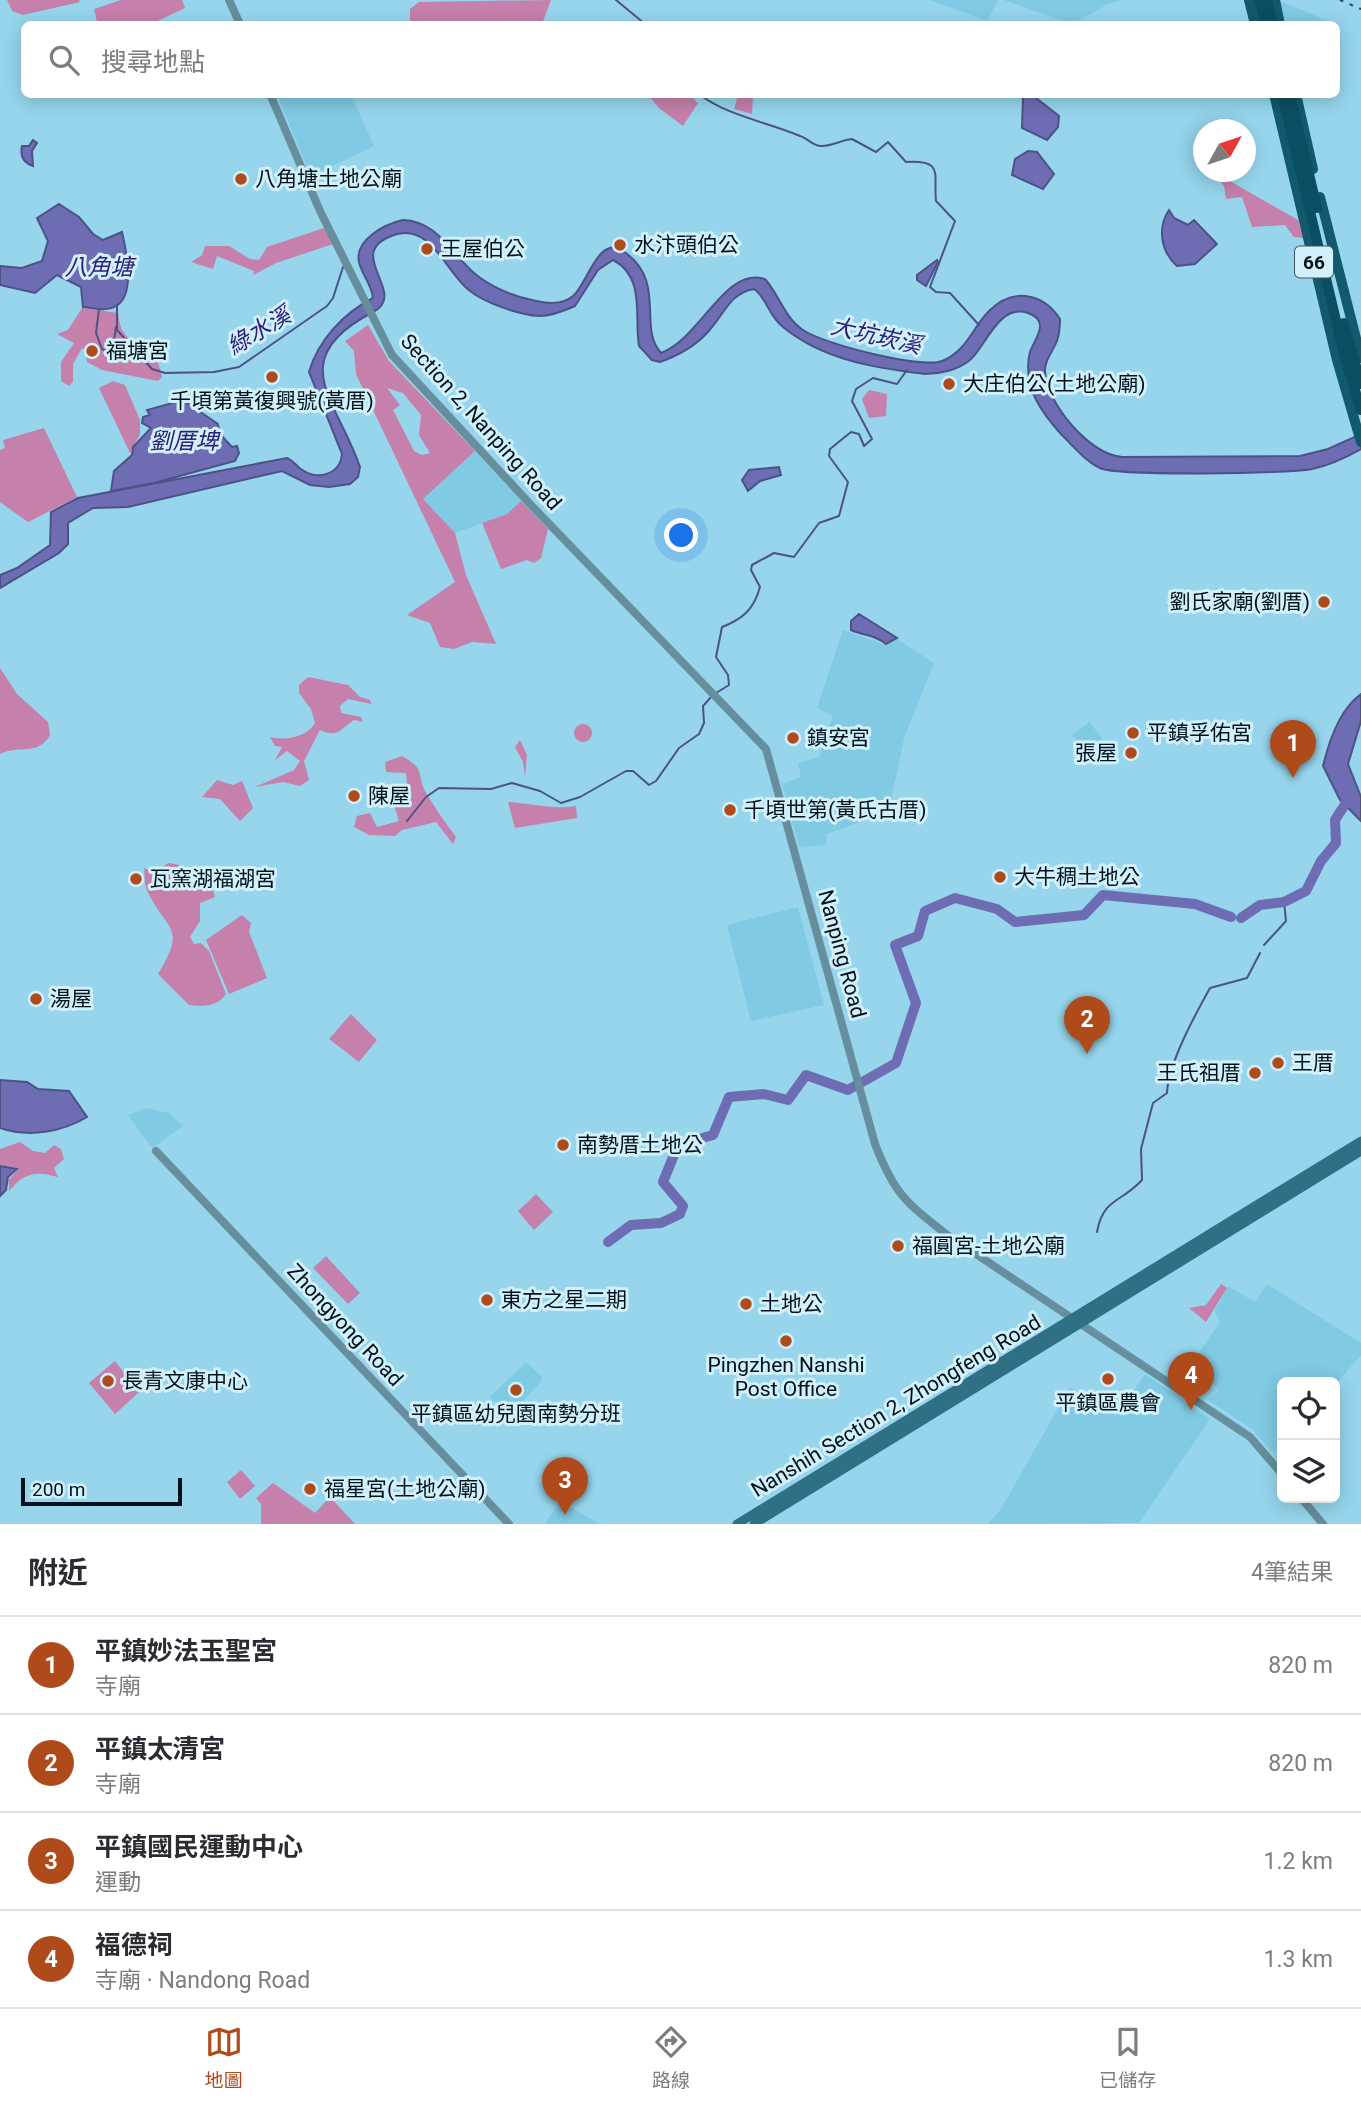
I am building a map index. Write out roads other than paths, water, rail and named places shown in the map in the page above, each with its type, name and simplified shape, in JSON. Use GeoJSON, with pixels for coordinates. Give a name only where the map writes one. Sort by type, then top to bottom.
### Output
{"type":"FeatureCollection","features":[{"type":"Feature","properties":{"kind":"highway"},"geometry":{"type":"LineString","coordinates":[[1259,0],[1264,21]]}},
{"type":"Feature","properties":{"kind":"highway"},"geometry":{"type":"LineString","coordinates":[[1267,0],[1272,21]]}},
{"type":"Feature","properties":{"kind":"highway","name":"66"},"geometry":{"type":"LineString","coordinates":[[1283,98],[1344,354],[1361,410]]}},
{"type":"Feature","properties":{"kind":"highway","name":"66"},"geometry":{"type":"LineString","coordinates":[[1291,98],[1361,384]]}},
{"type":"Feature","properties":{"kind":"main road"},"geometry":{"type":"LineString","coordinates":[[1249,0],[1254,21]]}},
{"type":"Feature","properties":{"kind":"main road"},"geometry":{"type":"LineString","coordinates":[[1275,0],[1279,21]]}},
{"type":"Feature","properties":{"kind":"main road","name":"66"},"geometry":{"type":"LineString","coordinates":[[1275,98],[1361,442]]}},
{"type":"Feature","properties":{"kind":"main road","name":"66"},"geometry":{"type":"LineString","coordinates":[[1297,98],[1361,358]]}},
{"type":"Feature","properties":{"kind":"main road","name":"Nanshih Section 2, Zhongfeng Road"},"geometry":{"type":"LineString","coordinates":[[737,1524],[1361,1141]]}},
{"type":"Feature","properties":{"kind":"main road","name":"Nanshih Section 2, Zhongfeng Road"},"geometry":{"type":"LineString","coordinates":[[754,1524],[1361,1151]]}},
{"type":"Feature","properties":{"kind":"street"},"geometry":{"type":"LineString","coordinates":[[229,0],[239,21]]}},
{"type":"Feature","properties":{"kind":"street","name":"Section 2, Nanping Road"},"geometry":{"type":"LineString","coordinates":[[272,98],[320,211],[392,355],[530,504],[766,749],[796,852]]}},
{"type":"Feature","properties":{"kind":"street","name":"Nanping Road"},"geometry":{"type":"LineString","coordinates":[[796,852],[864,1104],[890,1182],[904,1201],[946,1234],[1072,1318]]}},
{"type":"Feature","properties":{"kind":"street","name":"Zhongyong Road"},"geometry":{"type":"LineString","coordinates":[[156,1151],[509,1524]]}},
{"type":"Feature","properties":{"kind":"street"},"geometry":{"type":"LineString","coordinates":[[1072,1318],[1250,1437],[1277,1468]]}},
{"type":"Feature","properties":{"kind":"street"},"geometry":{"type":"LineString","coordinates":[[1305,1503],[1322,1524]]}},
{"type":"Feature","properties":{"kind":"water"},"geometry":{"type":"Polygon","coordinates":[[[1023,98],[1036,98],[1059,116],[1058,127],[1047,140],[1022,128],[1023,98]]]}},
{"type":"Feature","properties":{"kind":"water"},"geometry":{"type":"Polygon","coordinates":[[[33,140],[37,143],[32,151],[33,166],[23,159],[22,146],[29,146],[33,140]]]}},
{"type":"Feature","properties":{"kind":"water"},"geometry":{"type":"Polygon","coordinates":[[[1028,151],[1037,152],[1054,174],[1043,189],[1012,175],[1015,159],[1028,151]]]}},
{"type":"Feature","properties":{"kind":"water","name":"八角塘"},"geometry":{"type":"Polygon","coordinates":[[[59,204],[79,217],[93,234],[103,240],[122,232],[128,282],[122,300],[116,306],[104,309],[83,307],[81,287],[57,275],[35,293],[0,285],[0,266],[22,268],[42,261],[48,241],[37,218],[59,204]]]}},
{"type":"Feature","properties":{"kind":"water"},"geometry":{"type":"Polygon","coordinates":[[[1169,210],[1174,218],[1188,225],[1194,220],[1217,244],[1195,264],[1177,266],[1167,254],[1162,232],[1169,210]]]}},
{"type":"Feature","properties":{"kind":"water"},"geometry":{"type":"Polygon","coordinates":[[[403,220],[415,222],[434,232],[474,273],[487,282],[517,296],[542,302],[553,303],[573,296],[600,255],[607,249],[623,251],[637,263],[645,276],[651,330],[661,353],[688,333],[725,293],[738,283],[751,278],[765,279],[791,319],[814,336],[872,354],[914,362],[931,363],[950,357],[998,303],[1008,298],[1027,296],[1045,303],[1060,319],[1057,341],[1045,368],[1053,398],[1072,426],[1084,438],[1110,454],[1122,457],[1300,456],[1328,449],[1361,434],[1361,449],[1325,465],[1297,471],[1112,471],[1100,468],[1083,457],[1060,433],[1036,400],[1030,385],[1029,358],[1040,325],[1035,316],[1028,313],[1009,314],[1001,320],[976,354],[960,366],[949,371],[925,374],[850,361],[815,347],[778,323],[754,289],[745,291],[732,300],[713,327],[697,343],[660,362],[652,360],[639,346],[634,287],[623,267],[613,260],[598,270],[575,306],[549,315],[531,315],[503,308],[476,295],[461,283],[428,242],[407,233],[394,235],[379,243],[374,252],[374,262],[384,294],[382,304],[346,329],[330,347],[323,364],[324,382],[330,401],[360,467],[358,477],[350,484],[329,487],[310,485],[282,471],[128,507],[93,508],[68,523],[68,544],[59,553],[0,588],[0,575],[17,568],[50,545],[51,512],[78,498],[287,458],[314,475],[327,474],[337,467],[342,454],[309,372],[326,338],[352,311],[373,298],[359,262],[361,247],[372,234],[403,220]]]}},
{"type":"Feature","properties":{"kind":"water"},"geometry":{"type":"Polygon","coordinates":[[[937,260],[926,286],[917,280],[917,275],[937,260]]]}},
{"type":"Feature","properties":{"kind":"water","name":"劉厝埤"},"geometry":{"type":"Polygon","coordinates":[[[183,400],[218,424],[219,433],[232,447],[237,446],[239,453],[235,461],[154,483],[111,491],[114,471],[132,455],[133,447],[151,428],[142,423],[143,417],[150,415],[147,410],[183,400]]]}},
{"type":"Feature","properties":{"kind":"water"},"geometry":{"type":"Polygon","coordinates":[[[779,467],[781,475],[760,481],[748,491],[742,480],[749,470],[779,467]]]}},
{"type":"Feature","properties":{"kind":"water"},"geometry":{"type":"Polygon","coordinates":[[[859,614],[897,638],[886,644],[877,638],[851,630],[851,621],[859,614]]]}},
{"type":"Feature","properties":{"kind":"water"},"geometry":{"type":"Polygon","coordinates":[[[1361,694],[1361,721],[1348,764],[1361,797],[1361,821],[1340,800],[1323,766],[1341,717],[1361,694]]]}},
{"type":"Feature","properties":{"kind":"water"},"geometry":{"type":"Polygon","coordinates":[[[0,1080],[27,1082],[38,1089],[69,1091],[87,1117],[45,1132],[22,1133],[0,1128],[0,1080]]]}},
{"type":"Feature","properties":{"kind":"water"},"geometry":{"type":"Polygon","coordinates":[[[0,1166],[17,1169],[8,1177],[6,1190],[0,1196],[0,1166]]]}},
{"type":"Feature","properties":{"kind":"waterway"},"geometry":{"type":"LineString","coordinates":[[616,0],[641,21]]}},
{"type":"Feature","properties":{"kind":"waterway"},"geometry":{"type":"LineString","coordinates":[[704,98],[722,108],[788,131],[820,146],[852,139],[876,152],[888,142],[906,162],[927,163],[932,166],[936,201],[955,221],[930,287],[936,292],[950,293],[979,325]]}},
{"type":"Feature","properties":{"kind":"waterway","name":"綠水溪"},"geometry":{"type":"LineString","coordinates":[[117,306],[117,330],[152,369],[165,373],[214,372],[239,367],[327,306],[333,298],[343,267]]}},
{"type":"Feature","properties":{"kind":"waterway","name":"綠水溪"},"geometry":{"type":"LineString","coordinates":[[99,309],[96,333],[102,349],[116,356],[130,345]]}},
{"type":"Feature","properties":{"kind":"waterway","name":"綠水溪"},"geometry":{"type":"LineString","coordinates":[[112,355],[116,327]]}},
{"type":"Feature","properties":{"kind":"waterway"},"geometry":{"type":"LineString","coordinates":[[716,693],[729,685],[728,675],[716,657],[722,627],[747,612],[760,587],[751,570],[752,565],[774,553],[794,557],[819,523],[839,516],[848,482],[829,456],[830,449],[851,432],[859,434],[864,446],[872,439],[852,401],[856,389],[873,378],[897,384],[907,370]]}},
{"type":"Feature","properties":{"kind":"waterway"},"geometry":{"type":"LineString","coordinates":[[407,821],[426,797],[439,788],[491,789],[512,783],[540,791],[561,803],[580,797],[626,771],[633,771],[649,785],[656,781],[679,748],[699,734],[704,723],[703,706],[712,696]]}},
{"type":"Feature","properties":{"kind":"waterway"},"geometry":{"type":"LineString","coordinates":[[1241,918],[1260,905],[1284,902],[1306,891],[1321,861],[1336,843],[1335,820],[1351,795]]}},
{"type":"Feature","properties":{"kind":"waterway"},"geometry":{"type":"LineString","coordinates":[[608,1242],[631,1225],[661,1223],[680,1214],[683,1206],[663,1182],[678,1145],[713,1135],[729,1097],[764,1094],[788,1100],[806,1075],[848,1090],[896,1063],[916,1003],[895,945],[918,936],[925,911],[955,898],[997,909],[1015,922],[1084,915],[1103,895],[1195,904],[1231,917]]}},
{"type":"Feature","properties":{"kind":"waterway"},"geometry":{"type":"LineString","coordinates":[[1264,945],[1286,921],[1284,902]]}},
{"type":"Feature","properties":{"kind":"waterway"},"geometry":{"type":"LineString","coordinates":[[1097,1232],[1108,1207],[1142,1180],[1141,1149],[1153,1103],[1167,1093],[1177,1054],[1210,988],[1247,978],[1260,953]]}},
{"type":"Feature","properties":{"kind":"railway"},"geometry":{"type":"LineString","coordinates":[[1340,0],[1361,9]]}},
{"type":"Feature","properties":{"kind":"place","name":"八角塘土地公廟"},"geometry":{"type":"Point","coordinates":[241,179]}},
{"type":"Feature","properties":{"kind":"place","name":"水汴頭伯公"},"geometry":{"type":"Point","coordinates":[620,245]}},
{"type":"Feature","properties":{"kind":"place","name":"王屋伯公"},"geometry":{"type":"Point","coordinates":[427,249]}},
{"type":"Feature","properties":{"kind":"place","name":"福塘宮"},"geometry":{"type":"Point","coordinates":[92,351]}},
{"type":"Feature","properties":{"kind":"place","name":"千頃第黃復興號(黃厝)"},"geometry":{"type":"Point","coordinates":[272,377]}},
{"type":"Feature","properties":{"kind":"place","name":"大庄伯公(土地公廟)"},"geometry":{"type":"Point","coordinates":[949,384]}},
{"type":"Feature","properties":{"kind":"place","name":"劉氏家廟(劉厝)"},"geometry":{"type":"Point","coordinates":[1324,602]}},
{"type":"Feature","properties":{"kind":"place","name":"平鎮孚佑宮"},"geometry":{"type":"Point","coordinates":[1133,733]}},
{"type":"Feature","properties":{"kind":"place","name":"鎮安宮"},"geometry":{"type":"Point","coordinates":[793,738]}},
{"type":"Feature","properties":{"kind":"place","name":"張屋"},"geometry":{"type":"Point","coordinates":[1131,753]}},
{"type":"Feature","properties":{"kind":"place","name":"平鎮妙法玉聖宮"},"geometry":{"type":"Point","coordinates":[1293,778]}},
{"type":"Feature","properties":{"kind":"place","name":"陳屋"},"geometry":{"type":"Point","coordinates":[354,796]}},
{"type":"Feature","properties":{"kind":"place","name":"千頃世第(黃氏古厝)"},"geometry":{"type":"Point","coordinates":[730,810]}},
{"type":"Feature","properties":{"kind":"place","name":"大牛稠土地公"},"geometry":{"type":"Point","coordinates":[1000,877]}},
{"type":"Feature","properties":{"kind":"place","name":"瓦窯湖福湖宮"},"geometry":{"type":"Point","coordinates":[136,879]}},
{"type":"Feature","properties":{"kind":"place","name":"湯屋"},"geometry":{"type":"Point","coordinates":[36,999]}},
{"type":"Feature","properties":{"kind":"place","name":"平鎮太清宮"},"geometry":{"type":"Point","coordinates":[1087,1054]}},
{"type":"Feature","properties":{"kind":"place","name":"王厝"},"geometry":{"type":"Point","coordinates":[1278,1063]}},
{"type":"Feature","properties":{"kind":"place","name":"王氏祖厝"},"geometry":{"type":"Point","coordinates":[1255,1073]}},
{"type":"Feature","properties":{"kind":"place","name":"南勢厝土地公"},"geometry":{"type":"Point","coordinates":[563,1145]}},
{"type":"Feature","properties":{"kind":"place","name":"福圓宮-土地公廟"},"geometry":{"type":"Point","coordinates":[898,1246]}},
{"type":"Feature","properties":{"kind":"place","name":"東方之星二期"},"geometry":{"type":"Point","coordinates":[487,1300]}},
{"type":"Feature","properties":{"kind":"place","name":"土地公"},"geometry":{"type":"Point","coordinates":[746,1304]}},
{"type":"Feature","properties":{"kind":"place","name":"Pingzhen Nanshi Post Office"},"geometry":{"type":"Point","coordinates":[786,1341]}},
{"type":"Feature","properties":{"kind":"place","name":"平鎮區農會"},"geometry":{"type":"Point","coordinates":[1108,1379]}},
{"type":"Feature","properties":{"kind":"place","name":"長青文康中心"},"geometry":{"type":"Point","coordinates":[108,1381]}},
{"type":"Feature","properties":{"kind":"place","name":"平鎮區幼兒園南勢分班"},"geometry":{"type":"Point","coordinates":[516,1390]}},
{"type":"Feature","properties":{"kind":"place","name":"福德祠"},"geometry":{"type":"Point","coordinates":[1191,1410]}},
{"type":"Feature","properties":{"kind":"place","name":"福星宮(土地公廟)"},"geometry":{"type":"Point","coordinates":[310,1489]}},
{"type":"Feature","properties":{"kind":"place","name":"平鎮國民運動中心"},"geometry":{"type":"Point","coordinates":[565,1515]}},
{"type":"Feature","properties":{"kind":"water label","name":"大坑崁溪"},"geometry":{"type":"Point","coordinates":[876,336]}}]}
